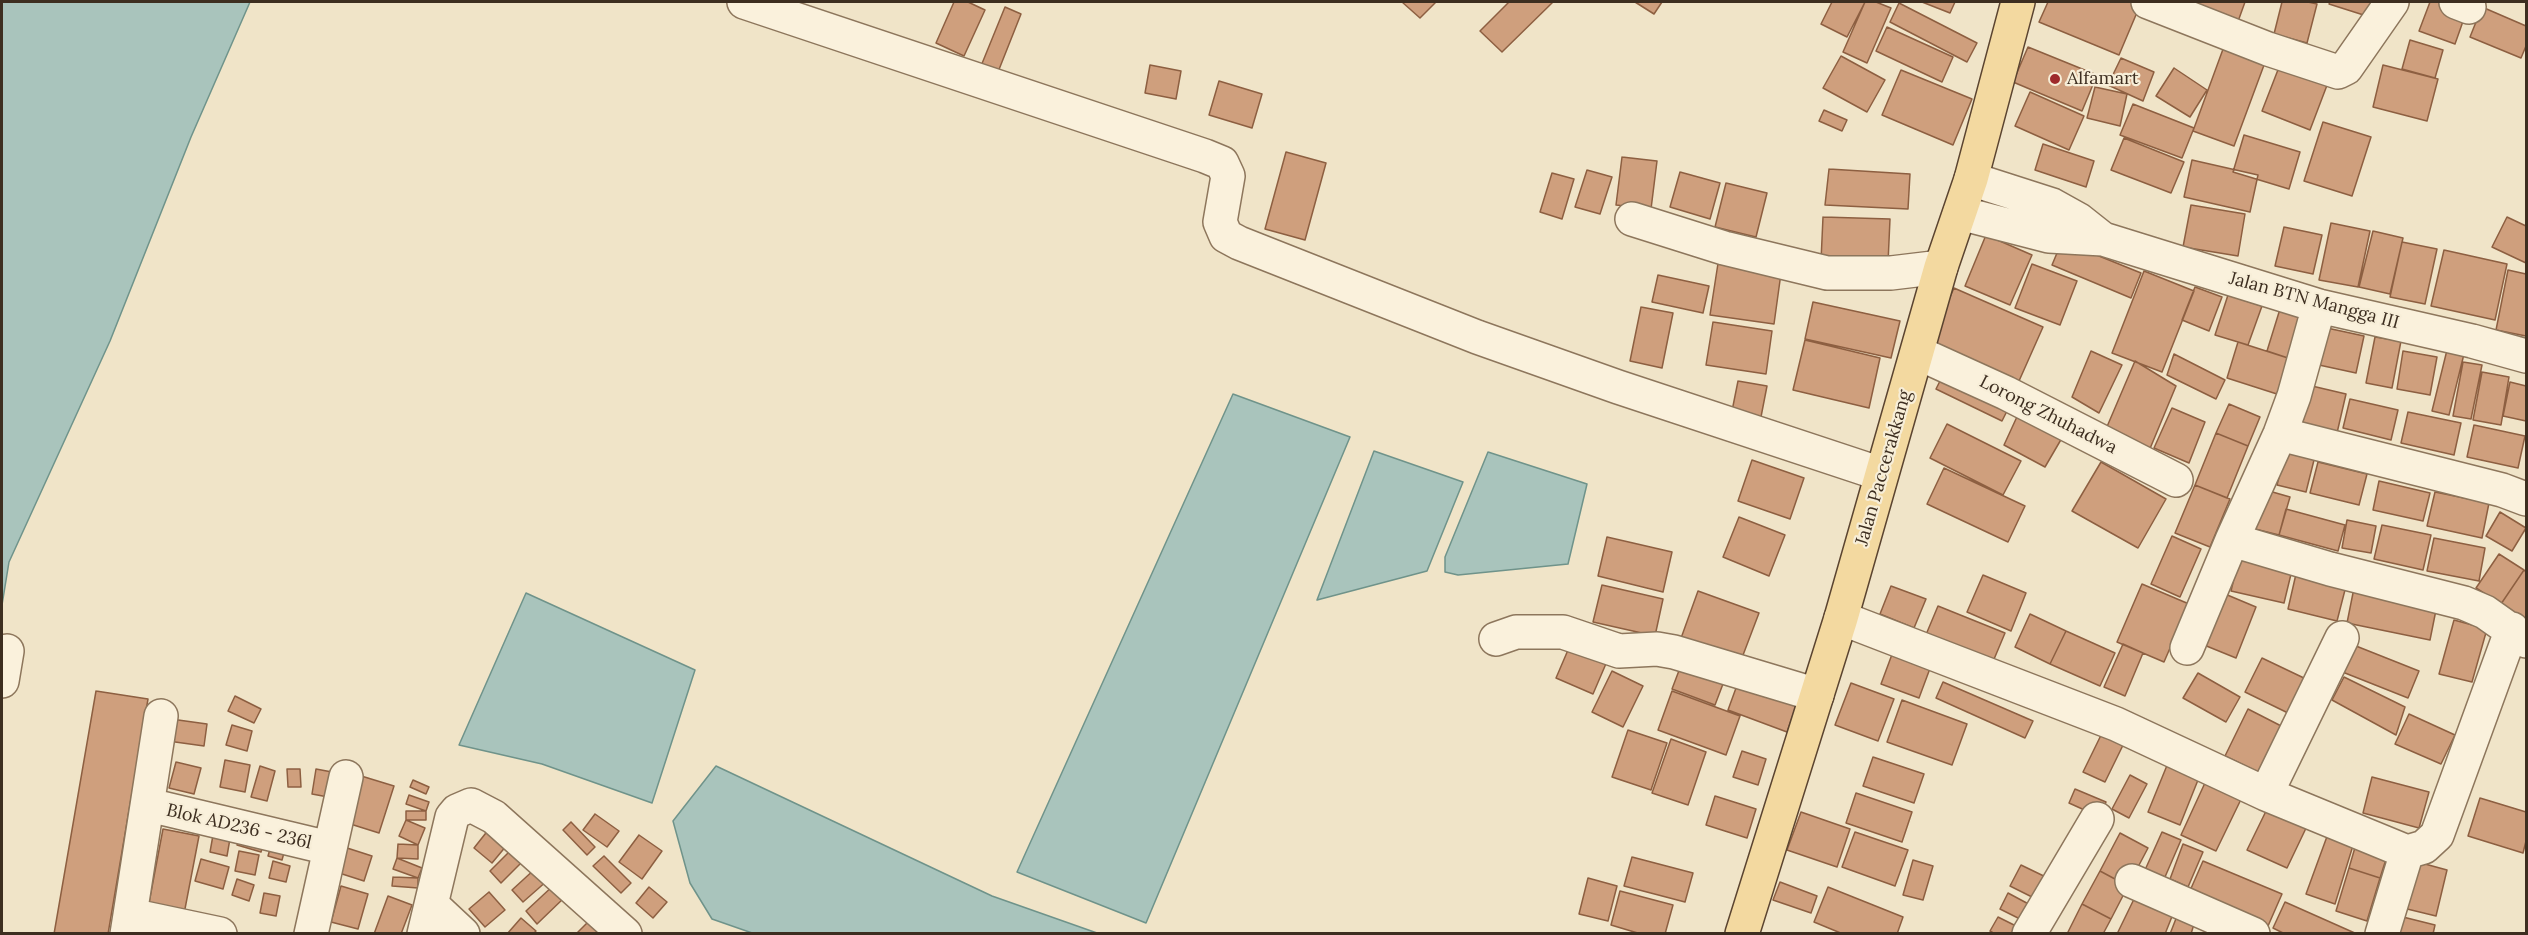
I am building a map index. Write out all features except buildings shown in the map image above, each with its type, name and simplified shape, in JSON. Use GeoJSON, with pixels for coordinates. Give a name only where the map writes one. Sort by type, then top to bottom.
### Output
{"type":"FeatureCollection","features":[{"type":"Feature","properties":{"kind":"main road","name":"Jalan Paccerakkang"},"geometry":{"type":"LineString","coordinates":[[1742,933],[1817,695],[1918,353],[1941,267],[1971,179],[2018,2]]}},
{"type":"Feature","properties":{"kind":"street"},"geometry":{"type":"LineString","coordinates":[[744,2],[1206,156],[1222,163],[1227,177],[1220,222],[1226,236],[1239,243],[1477,337],[1618,387],[1881,474]]}},
{"type":"Feature","properties":{"kind":"street"},"geometry":{"type":"LineString","coordinates":[[2148,2],[2268,49],[2338,72],[2346,68],[2392,2]]}},
{"type":"Feature","properties":{"kind":"street","name":"Jalan BTN Mangga III"},"geometry":{"type":"LineString","coordinates":[[1971,179],[2052,205],[2079,220],[2103,239]]}},
{"type":"Feature","properties":{"kind":"street","name":"Jalan BTN Mangga III"},"geometry":{"type":"LineString","coordinates":[[1960,213],[2049,236],[2103,239],[2319,306],[2472,341],[2526,356]]}},
{"type":"Feature","properties":{"kind":"street"},"geometry":{"type":"LineString","coordinates":[[1632,219],[1724,248],[1827,273],[1891,273],[1941,267]]}},
{"type":"Feature","properties":{"kind":"street"},"geometry":{"type":"LineString","coordinates":[[2187,648],[2280,434],[2294,396],[2319,306]]}},
{"type":"Feature","properties":{"kind":"street","name":"Lorong Zhuhadwa"},"geometry":{"type":"LineString","coordinates":[[1918,353],[2006,393],[2176,480]]}},
{"type":"Feature","properties":{"kind":"street"},"geometry":{"type":"LineString","coordinates":[[2280,434],[2502,489],[2526,499]]}},
{"type":"Feature","properties":{"kind":"street"},"geometry":{"type":"LineString","coordinates":[[1840,618],[2115,724],[2266,794],[2407,852],[2424,847],[2437,835],[2519,635],[2485,612],[2464,603],[2330,569],[2232,540]]}},
{"type":"Feature","properties":{"kind":"street"},"geometry":{"type":"LineString","coordinates":[[1496,639],[1516,632],[1563,632],[1618,651],[1656,649],[1674,652],[1817,695]]}},
{"type":"Feature","properties":{"kind":"street"},"geometry":{"type":"LineString","coordinates":[[2266,794],[2342,638]]}},
{"type":"Feature","properties":{"kind":"street"},"geometry":{"type":"LineString","coordinates":[[161,717],[129,924],[220,933]]}},
{"type":"Feature","properties":{"kind":"street"},"geometry":{"type":"LineString","coordinates":[[311,933],[346,777]]}},
{"type":"Feature","properties":{"kind":"street","name":"Blok AD236 - 236l"},"geometry":{"type":"LineString","coordinates":[[149,805],[329,848]]}},
{"type":"Feature","properties":{"kind":"street"},"geometry":{"type":"LineString","coordinates":[[462,933],[428,919],[452,818],[457,811],[471,805],[494,817],[625,933]]}},
{"type":"Feature","properties":{"kind":"street"},"geometry":{"type":"LineString","coordinates":[[2029,933],[2097,819]]}},
{"type":"Feature","properties":{"kind":"street"},"geometry":{"type":"LineString","coordinates":[[2382,933],[2407,852]]}},
{"type":"Feature","properties":{"kind":"street"},"geometry":{"type":"LineString","coordinates":[[2132,881],[2253,933]]}},
{"type":"Feature","properties":{"kind":"water"},"geometry":{"type":"Polygon","coordinates":[[[2,2],[250,2],[191,137],[110,341],[9,562],[2,605],[2,2]]]}},
{"type":"Feature","properties":{"kind":"water"},"geometry":{"type":"Polygon","coordinates":[[[1233,394],[1350,437],[1146,923],[1017,872],[1233,394]]]}},
{"type":"Feature","properties":{"kind":"water"},"geometry":{"type":"Polygon","coordinates":[[[1374,451],[1463,482],[1427,571],[1317,600],[1374,451]]]}},
{"type":"Feature","properties":{"kind":"water"},"geometry":{"type":"Polygon","coordinates":[[[1488,452],[1587,484],[1568,564],[1458,575],[1445,572],[1445,557],[1488,452]]]}},
{"type":"Feature","properties":{"kind":"water"},"geometry":{"type":"Polygon","coordinates":[[[526,593],[695,670],[652,803],[542,764],[459,745],[526,593]]]}},
{"type":"Feature","properties":{"kind":"water"},"geometry":{"type":"Polygon","coordinates":[[[716,766],[992,896],[1097,933],[755,934],[712,919],[690,883],[673,821],[716,766]]]}},
{"type":"Feature","properties":{"kind":"place","name":"Alfamart"},"geometry":{"type":"Point","coordinates":[2055,79]}}]}
